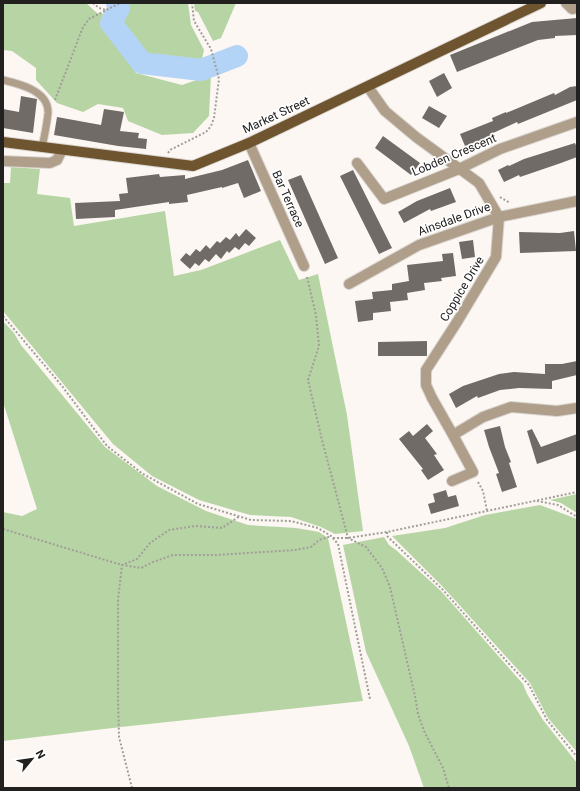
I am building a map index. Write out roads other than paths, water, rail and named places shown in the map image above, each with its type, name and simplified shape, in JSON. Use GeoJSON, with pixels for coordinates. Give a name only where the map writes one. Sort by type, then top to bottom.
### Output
{"type":"FeatureCollection","features":[{"type":"Feature","properties":{"kind":"main road","name":"Market Street"},"geometry":{"type":"LineString","coordinates":[[3,142],[193,166],[249,143],[541,3]]}},
{"type":"Feature","properties":{"kind":"street"},"geometry":{"type":"LineString","coordinates":[[566,3],[572,9],[577,8]]}},
{"type":"Feature","properties":{"kind":"street"},"geometry":{"type":"LineString","coordinates":[[368,87],[385,111],[479,183],[499,217]]}},
{"type":"Feature","properties":{"kind":"street","name":"Lobden Crescent"},"geometry":{"type":"LineString","coordinates":[[357,163],[384,199],[459,169],[500,149],[577,122]]}},
{"type":"Feature","properties":{"kind":"street","name":"Bar Terrace"},"geometry":{"type":"LineString","coordinates":[[249,143],[304,266]]}},
{"type":"Feature","properties":{"kind":"street"},"geometry":{"type":"LineString","coordinates":[[3,161],[50,163],[57,160],[62,150]]}},
{"type":"Feature","properties":{"kind":"street","name":"Ainsdale Drive"},"geometry":{"type":"LineString","coordinates":[[349,284],[419,246],[499,217],[577,201]]}},
{"type":"Feature","properties":{"kind":"street","name":"Coppice Drive"},"geometry":{"type":"LineString","coordinates":[[452,481],[473,472],[429,392],[426,385],[426,370],[496,257],[499,217]]}},
{"type":"Feature","properties":{"kind":"street"},"geometry":{"type":"LineString","coordinates":[[453,435],[483,417],[511,407],[557,411],[577,408]]}},
{"type":"Feature","properties":{"kind":"lane"},"geometry":{"type":"LineString","coordinates":[[3,80],[18,84],[37,93],[43,98],[48,112],[42,148]]}},
{"type":"Feature","properties":{"kind":"waterway"},"geometry":{"type":"LineString","coordinates":[[117,3],[119,8],[111,23],[142,63],[201,70],[237,56]]}}]}
